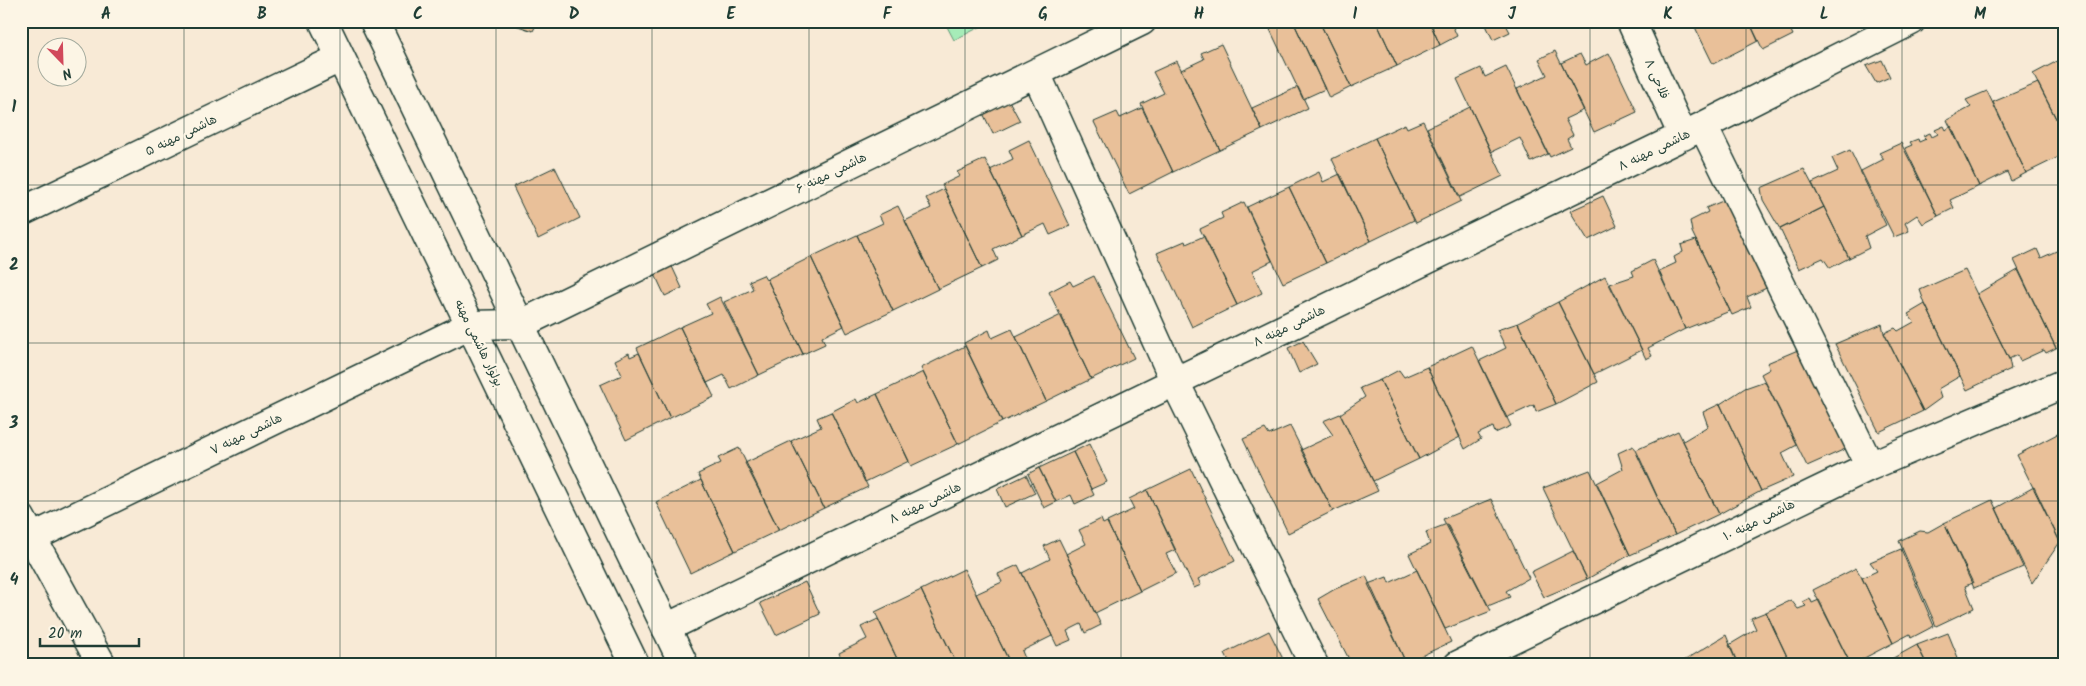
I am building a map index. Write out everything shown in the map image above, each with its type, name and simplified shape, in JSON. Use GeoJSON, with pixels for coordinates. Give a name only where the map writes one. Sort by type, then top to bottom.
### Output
{"type":"FeatureCollection","features":[{"type":"Feature","properties":{"kind":"street","name":"بولوار هاشمی مهنه"},"geometry":{"type":"LineString","coordinates":[[322,21],[635,665]]}},
{"type":"Feature","properties":{"kind":"street"},"geometry":{"type":"LineString","coordinates":[[374,21],[684,665]]}},
{"type":"Feature","properties":{"kind":"street","name":"هاشمی مهنه ۶"},"geometry":{"type":"LineString","coordinates":[[520,324],[1142,21]]}},
{"type":"Feature","properties":{"kind":"street","name":"فلاحی ۸"},"geometry":{"type":"LineString","coordinates":[[1631,21],[1693,131],[1870,466]]}},
{"type":"Feature","properties":{"kind":"street","name":"هاشمی مهنه ۸"},"geometry":{"type":"LineString","coordinates":[[666,628],[1693,131],[1911,21]]}},
{"type":"Feature","properties":{"kind":"street","name":"هاشمی مهنه ۵"},"geometry":{"type":"LineString","coordinates":[[21,212],[340,58]]}},
{"type":"Feature","properties":{"kind":"street"},"geometry":{"type":"LineString","coordinates":[[1036,73],[1175,382],[1314,665]]}},
{"type":"Feature","properties":{"kind":"street"},"geometry":{"type":"LineString","coordinates":[[471,325],[520,324]]}},
{"type":"Feature","properties":{"kind":"street","name":"هاشمی مهنه ۷"},"geometry":{"type":"LineString","coordinates":[[24,533],[471,325]]}},
{"type":"Feature","properties":{"kind":"street","name":"هاشمی مهنه ۱۰"},"geometry":{"type":"LineString","coordinates":[[1458,665],[1870,466],[2065,383]]}},
{"type":"Feature","properties":{"kind":"street"},"geometry":{"type":"LineString","coordinates":[[24,533],[102,665]]}},
{"type":"Feature","properties":{"kind":"green space"},"geometry":{"type":"Polygon","coordinates":[[[944,21],[992,21],[954,40],[944,21]]]}},
{"type":"Feature","properties":{"kind":"building"},"geometry":{"type":"Polygon","coordinates":[[[503,21],[538,21],[533,31],[503,21]]]}},
{"type":"Feature","properties":{"kind":"building"},"geometry":{"type":"Polygon","coordinates":[[[1266,21],[1293,21],[1325,89],[1303,99],[1266,21]]]}},
{"type":"Feature","properties":{"kind":"building"},"geometry":{"type":"Polygon","coordinates":[[[1293,21],[1319,21],[1351,87],[1329,98],[1293,21]]]}},
{"type":"Feature","properties":{"kind":"building"},"geometry":{"type":"Polygon","coordinates":[[[1319,21],[1376,21],[1397,66],[1351,87],[1319,21]]]}},
{"type":"Feature","properties":{"kind":"building"},"geometry":{"type":"Polygon","coordinates":[[[1376,21],[1429,21],[1440,45],[1397,66],[1376,21]]]}},
{"type":"Feature","properties":{"kind":"building"},"geometry":{"type":"Polygon","coordinates":[[[1429,21],[1465,21],[1453,27],[1457,36],[1440,45],[1429,21]]]}},
{"type":"Feature","properties":{"kind":"building"},"geometry":{"type":"Polygon","coordinates":[[[1489,21],[1504,21],[1510,32],[1493,40],[1485,23],[1489,21]]]}},
{"type":"Feature","properties":{"kind":"building"},"geometry":{"type":"Polygon","coordinates":[[[1692,21],[1749,21],[1758,41],[1713,64],[1692,21]]]}},
{"type":"Feature","properties":{"kind":"building"},"geometry":{"type":"Polygon","coordinates":[[[1749,21],[1786,21],[1793,35],[1763,50],[1749,21]]]}},
{"type":"Feature","properties":{"kind":"building"},"geometry":{"type":"Polygon","coordinates":[[[1221,44],[1262,130],[1220,150],[1181,70],[1204,59],[1201,53],[1221,44]]]}},
{"type":"Feature","properties":{"kind":"building"},"geometry":{"type":"Polygon","coordinates":[[[1555,51],[1584,110],[1565,119],[1573,135],[1567,139],[1571,147],[1550,157],[1517,89],[1547,75],[1539,59],[1555,51]]]}},
{"type":"Feature","properties":{"kind":"building"},"geometry":{"type":"Polygon","coordinates":[[[1609,53],[1637,112],[1594,132],[1561,63],[1580,54],[1586,65],[1609,53]]]}},
{"type":"Feature","properties":{"kind":"building"},"geometry":{"type":"Polygon","coordinates":[[[2065,57],[2065,136],[2033,74],[2065,57]]]}},
{"type":"Feature","properties":{"kind":"building"},"geometry":{"type":"Polygon","coordinates":[[[1882,60],[1890,77],[1876,83],[1866,66],[1882,60]]]}},
{"type":"Feature","properties":{"kind":"building"},"geometry":{"type":"Polygon","coordinates":[[[1177,61],[1220,150],[1173,172],[1141,104],[1164,93],[1153,72],[1177,61]]]}},
{"type":"Feature","properties":{"kind":"building"},"geometry":{"type":"Polygon","coordinates":[[[1506,67],[1548,154],[1531,162],[1520,138],[1491,152],[1457,79],[1481,68],[1485,77],[1506,67]]]}},
{"type":"Feature","properties":{"kind":"building"},"geometry":{"type":"Polygon","coordinates":[[[2038,83],[2065,136],[2065,154],[2026,173],[1993,102],[2038,83]]]}},
{"type":"Feature","properties":{"kind":"building"},"geometry":{"type":"Polygon","coordinates":[[[1298,87],[1308,108],[1262,130],[1252,108],[1298,87]]]}},
{"type":"Feature","properties":{"kind":"building"},"geometry":{"type":"Polygon","coordinates":[[[1987,91],[2026,173],[2011,181],[2007,172],[1979,186],[1947,120],[1971,107],[1966,100],[1987,91]]]}},
{"type":"Feature","properties":{"kind":"building"},"geometry":{"type":"Polygon","coordinates":[[[1007,97],[1020,121],[993,134],[981,109],[1007,97]]]}},
{"type":"Feature","properties":{"kind":"building"},"geometry":{"type":"Polygon","coordinates":[[[1470,107],[1503,176],[1460,197],[1427,128],[1470,107]]]}},
{"type":"Feature","properties":{"kind":"building"},"geometry":{"type":"Polygon","coordinates":[[[1142,108],[1173,172],[1129,194],[1094,122],[1117,112],[1120,118],[1142,108]]]}},
{"type":"Feature","properties":{"kind":"building"},"geometry":{"type":"Polygon","coordinates":[[[1423,121],[1461,201],[1416,223],[1375,138],[1405,124],[1407,128],[1423,121]]]}},
{"type":"Feature","properties":{"kind":"building"},"geometry":{"type":"Polygon","coordinates":[[[1944,126],[1946,130],[1951,126],[1979,186],[1950,200],[1954,208],[1938,216],[1905,148],[1912,145],[1910,142],[1918,139],[1919,142],[1926,139],[1923,136],[1930,133],[1932,137],[1938,134],[1935,130],[1944,126]]]}},
{"type":"Feature","properties":{"kind":"building"},"geometry":{"type":"Polygon","coordinates":[[[1375,138],[1414,220],[1371,241],[1332,159],[1375,138]]]}},
{"type":"Feature","properties":{"kind":"building"},"geometry":{"type":"Polygon","coordinates":[[[1029,140],[1070,226],[1050,235],[1045,224],[1022,235],[990,170],[1013,159],[1009,150],[1029,140]]]}},
{"type":"Feature","properties":{"kind":"building"},"geometry":{"type":"Polygon","coordinates":[[[1901,143],[1938,216],[1923,224],[1917,215],[1905,223],[1909,231],[1894,237],[1861,171],[1884,159],[1879,153],[1901,143]]]}},
{"type":"Feature","properties":{"kind":"building"},"geometry":{"type":"Polygon","coordinates":[[[1850,150],[1886,225],[1865,236],[1869,248],[1849,258],[1812,183],[1838,171],[1832,158],[1850,150]]]}},
{"type":"Feature","properties":{"kind":"building"},"geometry":{"type":"Polygon","coordinates":[[[985,159],[1022,235],[993,249],[998,260],[982,268],[942,185],[960,176],[957,172],[985,159]]]}},
{"type":"Feature","properties":{"kind":"building"},"geometry":{"type":"Polygon","coordinates":[[[555,167],[580,218],[538,239],[513,187],[555,167]]]}},
{"type":"Feature","properties":{"kind":"building"},"geometry":{"type":"Polygon","coordinates":[[[1804,169],[1824,207],[1780,229],[1763,200],[1761,188],[1804,169]]]}},
{"type":"Feature","properties":{"kind":"building"},"geometry":{"type":"Polygon","coordinates":[[[1319,172],[1323,182],[1340,174],[1371,241],[1326,263],[1289,187],[1319,172]]]}},
{"type":"Feature","properties":{"kind":"building"},"geometry":{"type":"Polygon","coordinates":[[[1289,187],[1326,263],[1283,283],[1247,207],[1289,187]]]}},
{"type":"Feature","properties":{"kind":"building"},"geometry":{"type":"Polygon","coordinates":[[[944,189],[982,268],[938,289],[905,221],[931,208],[926,198],[944,189]]]}},
{"type":"Feature","properties":{"kind":"building"},"geometry":{"type":"Polygon","coordinates":[[[1603,196],[1617,226],[1588,240],[1570,211],[1603,196]]]}},
{"type":"Feature","properties":{"kind":"building"},"geometry":{"type":"Polygon","coordinates":[[[1732,197],[1773,285],[1747,297],[1751,307],[1732,315],[1692,232],[1690,221],[1708,212],[1706,208],[1732,197]]]}},
{"type":"Feature","properties":{"kind":"building"},"geometry":{"type":"Polygon","coordinates":[[[1244,202],[1272,261],[1252,271],[1262,293],[1237,305],[1200,229],[1223,218],[1221,213],[1244,202]]]}},
{"type":"Feature","properties":{"kind":"building"},"geometry":{"type":"Polygon","coordinates":[[[898,206],[938,289],[893,311],[857,235],[883,223],[879,215],[898,206]]]}},
{"type":"Feature","properties":{"kind":"building"},"geometry":{"type":"Polygon","coordinates":[[[1824,207],[1849,258],[1830,268],[1823,258],[1799,269],[1780,229],[1824,207]]]}},
{"type":"Feature","properties":{"kind":"building"},"geometry":{"type":"Polygon","coordinates":[[[857,235],[893,311],[847,333],[811,257],[857,235]]]}},
{"type":"Feature","properties":{"kind":"building"},"geometry":{"type":"Polygon","coordinates":[[[1204,236],[1237,305],[1192,327],[1157,253],[1185,241],[1186,244],[1204,236]]]}},
{"type":"Feature","properties":{"kind":"building"},"geometry":{"type":"Polygon","coordinates":[[[1696,240],[1730,311],[1685,329],[1659,271],[1676,263],[1674,257],[1683,252],[1681,245],[1696,240]]]}},
{"type":"Feature","properties":{"kind":"building"},"geometry":{"type":"Polygon","coordinates":[[[2063,248],[2065,343],[2056,348],[2014,260],[2037,249],[2041,258],[2063,248]]]}},
{"type":"Feature","properties":{"kind":"building"},"geometry":{"type":"Polygon","coordinates":[[[811,257],[844,326],[822,337],[825,344],[803,354],[767,279],[811,257]]]}},
{"type":"Feature","properties":{"kind":"building"},"geometry":{"type":"Polygon","coordinates":[[[669,260],[682,288],[665,296],[652,268],[669,260]]]}},
{"type":"Feature","properties":{"kind":"building"},"geometry":{"type":"Polygon","coordinates":[[[1653,260],[1685,329],[1648,348],[1652,356],[1646,359],[1610,284],[1634,276],[1632,271],[1653,260]]]}},
{"type":"Feature","properties":{"kind":"building"},"geometry":{"type":"Polygon","coordinates":[[[1965,270],[2009,359],[2011,369],[1967,390],[1920,290],[1965,270]]]}},
{"type":"Feature","properties":{"kind":"building"},"geometry":{"type":"Polygon","coordinates":[[[2018,270],[2056,348],[2046,353],[2044,350],[2020,361],[2017,355],[2009,359],[1977,294],[2018,270]]]}},
{"type":"Feature","properties":{"kind":"building"},"geometry":{"type":"Polygon","coordinates":[[[763,275],[767,279],[803,354],[759,375],[724,302],[753,289],[749,281],[763,275]]]}},
{"type":"Feature","properties":{"kind":"building"},"geometry":{"type":"Polygon","coordinates":[[[1094,276],[1134,358],[1091,379],[1049,292],[1070,281],[1073,286],[1094,276]]]}},
{"type":"Feature","properties":{"kind":"building"},"geometry":{"type":"Polygon","coordinates":[[[1605,276],[1642,350],[1594,374],[1558,302],[1605,276]]]}},
{"type":"Feature","properties":{"kind":"building"},"geometry":{"type":"Polygon","coordinates":[[[720,297],[759,375],[731,389],[724,375],[707,383],[680,327],[711,313],[706,304],[720,297]]]}},
{"type":"Feature","properties":{"kind":"building"},"geometry":{"type":"Polygon","coordinates":[[[1558,302],[1598,382],[1556,404],[1518,323],[1558,302]]]}},
{"type":"Feature","properties":{"kind":"building"},"geometry":{"type":"Polygon","coordinates":[[[1925,304],[1960,376],[1938,389],[1941,398],[1923,411],[1884,333],[1895,328],[1898,331],[1914,322],[1908,314],[1925,304]]]}},
{"type":"Feature","properties":{"kind":"building"},"geometry":{"type":"Polygon","coordinates":[[[1061,315],[1091,379],[1046,401],[1016,337],[1061,315]]]}},
{"type":"Feature","properties":{"kind":"building"},"geometry":{"type":"Polygon","coordinates":[[[1518,323],[1556,404],[1536,412],[1534,405],[1506,418],[1479,361],[1506,348],[1497,330],[1518,323]]]}},
{"type":"Feature","properties":{"kind":"building"},"geometry":{"type":"Polygon","coordinates":[[[1882,324],[1884,333],[1923,411],[1879,432],[1835,344],[1882,324]]]}},
{"type":"Feature","properties":{"kind":"building"},"geometry":{"type":"Polygon","coordinates":[[[680,327],[714,397],[670,418],[637,348],[680,327]]]}},
{"type":"Feature","properties":{"kind":"building"},"geometry":{"type":"Polygon","coordinates":[[[1012,329],[1046,401],[1002,422],[964,343],[989,330],[992,338],[1012,329]]]}},
{"type":"Feature","properties":{"kind":"building"},"geometry":{"type":"Polygon","coordinates":[[[1303,341],[1317,364],[1299,373],[1288,348],[1303,341]]]}},
{"type":"Feature","properties":{"kind":"building"},"geometry":{"type":"Polygon","coordinates":[[[965,346],[1002,422],[958,444],[921,368],[965,346]]]}},
{"type":"Feature","properties":{"kind":"building"},"geometry":{"type":"Polygon","coordinates":[[[1472,346],[1511,426],[1495,433],[1493,427],[1478,434],[1481,439],[1465,449],[1427,367],[1472,346]]]}},
{"type":"Feature","properties":{"kind":"building"},"geometry":{"type":"Polygon","coordinates":[[[1805,347],[1852,446],[1807,466],[1761,374],[1770,369],[1767,363],[1805,347]]]}},
{"type":"Feature","properties":{"kind":"building"},"geometry":{"type":"Polygon","coordinates":[[[629,353],[630,357],[639,353],[670,418],[626,440],[600,385],[622,375],[615,360],[629,353]]]}},
{"type":"Feature","properties":{"kind":"building"},"geometry":{"type":"Polygon","coordinates":[[[1427,367],[1460,437],[1419,459],[1380,380],[1399,370],[1404,377],[1427,367]]]}},
{"type":"Feature","properties":{"kind":"building"},"geometry":{"type":"Polygon","coordinates":[[[923,372],[958,444],[911,466],[877,394],[923,372]]]}},
{"type":"Feature","properties":{"kind":"building"},"geometry":{"type":"Polygon","coordinates":[[[1380,380],[1419,459],[1373,481],[1340,414],[1365,397],[1360,388],[1380,380]]]}},
{"type":"Feature","properties":{"kind":"building"},"geometry":{"type":"Polygon","coordinates":[[[1765,381],[1797,445],[1782,453],[1793,477],[1761,491],[1720,404],[1745,388],[1765,381]]]}},
{"type":"Feature","properties":{"kind":"building"},"geometry":{"type":"Polygon","coordinates":[[[877,394],[909,461],[865,482],[831,412],[856,399],[858,403],[877,394]]]}},
{"type":"Feature","properties":{"kind":"building"},"geometry":{"type":"Polygon","coordinates":[[[1720,404],[1761,491],[1719,514],[1683,441],[1708,426],[1703,412],[1720,404]]]}},
{"type":"Feature","properties":{"kind":"building"},"geometry":{"type":"Polygon","coordinates":[[[831,412],[868,487],[824,508],[791,441],[821,427],[817,418],[831,412]]]}},
{"type":"Feature","properties":{"kind":"building"},"geometry":{"type":"Polygon","coordinates":[[[1340,414],[1378,491],[1333,511],[1301,450],[1333,435],[1323,421],[1340,414]]]}},
{"type":"Feature","properties":{"kind":"building"},"geometry":{"type":"Polygon","coordinates":[[[1290,426],[1333,511],[1288,533],[1243,439],[1265,429],[1269,435],[1290,426]]]}},
{"type":"Feature","properties":{"kind":"building"},"geometry":{"type":"Polygon","coordinates":[[[2065,430],[2065,535],[2060,542],[2017,455],[2065,430]]]}},
{"type":"Feature","properties":{"kind":"building"},"geometry":{"type":"Polygon","coordinates":[[[1678,431],[1719,514],[1675,535],[1636,450],[1678,431]]]}},
{"type":"Feature","properties":{"kind":"building"},"geometry":{"type":"Polygon","coordinates":[[[791,441],[824,508],[779,530],[745,463],[791,441]]]}},
{"type":"Feature","properties":{"kind":"building"},"geometry":{"type":"Polygon","coordinates":[[[1089,444],[1107,482],[1091,489],[1073,452],[1089,444]]]}},
{"type":"Feature","properties":{"kind":"building"},"geometry":{"type":"Polygon","coordinates":[[[1633,446],[1675,535],[1630,555],[1597,483],[1623,469],[1618,453],[1633,446]]]}},
{"type":"Feature","properties":{"kind":"building"},"geometry":{"type":"Polygon","coordinates":[[[739,448],[779,530],[735,551],[698,474],[721,463],[718,458],[739,448]]]}},
{"type":"Feature","properties":{"kind":"building"},"geometry":{"type":"Polygon","coordinates":[[[1073,452],[1094,495],[1075,504],[1071,495],[1056,502],[1039,468],[1073,452]]]}},
{"type":"Feature","properties":{"kind":"building"},"geometry":{"type":"Polygon","coordinates":[[[1039,468],[1056,502],[1044,508],[1028,474],[1039,468]]]}},
{"type":"Feature","properties":{"kind":"building"},"geometry":{"type":"Polygon","coordinates":[[[1191,469],[1235,561],[1198,579],[1201,585],[1194,588],[1147,490],[1191,469]]]}},
{"type":"Feature","properties":{"kind":"building"},"geometry":{"type":"Polygon","coordinates":[[[1590,470],[1630,555],[1587,579],[1543,488],[1590,470]]]}},
{"type":"Feature","properties":{"kind":"building"},"geometry":{"type":"Polygon","coordinates":[[[1026,475],[1035,493],[1005,507],[997,489],[1026,475]]]}},
{"type":"Feature","properties":{"kind":"building"},"geometry":{"type":"Polygon","coordinates":[[[701,480],[735,551],[690,573],[656,502],[701,480]]]}},
{"type":"Feature","properties":{"kind":"building"},"geometry":{"type":"Polygon","coordinates":[[[2034,487],[2060,542],[2032,583],[1996,508],[2034,487]]]}},
{"type":"Feature","properties":{"kind":"building"},"geometry":{"type":"Polygon","coordinates":[[[1147,490],[1175,550],[1166,554],[1176,573],[1140,591],[1107,522],[1134,509],[1129,499],[1147,490]]]}},
{"type":"Feature","properties":{"kind":"building"},"geometry":{"type":"Polygon","coordinates":[[[1491,499],[1529,578],[1506,591],[1510,597],[1488,606],[1443,519],[1491,499]]]}},
{"type":"Feature","properties":{"kind":"building"},"geometry":{"type":"Polygon","coordinates":[[[1992,500],[2023,567],[1974,588],[1944,523],[1992,500]]]}},
{"type":"Feature","properties":{"kind":"building"},"geometry":{"type":"Polygon","coordinates":[[[1101,519],[1103,524],[1107,522],[1140,591],[1095,613],[1066,554],[1086,544],[1079,530],[1101,519]]]}},
{"type":"Feature","properties":{"kind":"building"},"geometry":{"type":"Polygon","coordinates":[[[1944,523],[1973,583],[1965,586],[1974,608],[1936,626],[1899,541],[1920,531],[1928,532],[1944,523]]]}},
{"type":"Feature","properties":{"kind":"building"},"geometry":{"type":"Polygon","coordinates":[[[1447,524],[1491,611],[1445,629],[1409,554],[1430,544],[1426,532],[1447,524]]]}},
{"type":"Feature","properties":{"kind":"building"},"geometry":{"type":"Polygon","coordinates":[[[1059,539],[1101,625],[1085,633],[1081,624],[1067,631],[1071,640],[1057,646],[1022,573],[1050,559],[1044,546],[1059,539]]]}},
{"type":"Feature","properties":{"kind":"building"},"geometry":{"type":"Polygon","coordinates":[[[1901,549],[1934,626],[1911,638],[1910,634],[1893,643],[1862,578],[1877,571],[1870,562],[1901,549]]]}},
{"type":"Feature","properties":{"kind":"building"},"geometry":{"type":"Polygon","coordinates":[[[1573,551],[1587,579],[1544,597],[1531,572],[1573,551]]]}},
{"type":"Feature","properties":{"kind":"building"},"geometry":{"type":"Polygon","coordinates":[[[1018,565],[1052,636],[1022,651],[1026,661],[1019,665],[1011,665],[976,594],[1002,582],[998,574],[1018,565]]]}},
{"type":"Feature","properties":{"kind":"building"},"geometry":{"type":"Polygon","coordinates":[[[1856,568],[1893,643],[1851,665],[1813,590],[1856,568]]]}},
{"type":"Feature","properties":{"kind":"building"},"geometry":{"type":"Polygon","coordinates":[[[964,569],[1011,665],[957,665],[921,590],[964,569]]]}},
{"type":"Feature","properties":{"kind":"building"},"geometry":{"type":"Polygon","coordinates":[[[1417,570],[1451,642],[1406,663],[1368,584],[1387,577],[1389,583],[1417,570]]]}},
{"type":"Feature","properties":{"kind":"building"},"geometry":{"type":"Polygon","coordinates":[[[1366,576],[1406,663],[1403,665],[1352,665],[1318,599],[1335,589],[1366,576]]]}},
{"type":"Feature","properties":{"kind":"building"},"geometry":{"type":"Polygon","coordinates":[[[805,582],[820,614],[776,635],[760,603],[805,582]]]}},
{"type":"Feature","properties":{"kind":"building"},"geometry":{"type":"Polygon","coordinates":[[[921,590],[957,665],[900,665],[875,612],[921,590]]]}},
{"type":"Feature","properties":{"kind":"building"},"geometry":{"type":"Polygon","coordinates":[[[1810,598],[1812,603],[1819,600],[1851,665],[1791,665],[1766,612],[1791,600],[1798,609],[1806,606],[1802,602],[1810,598]]]}},
{"type":"Feature","properties":{"kind":"building"},"geometry":{"type":"Polygon","coordinates":[[[1766,612],[1791,665],[1738,665],[1729,645],[1756,629],[1751,618],[1766,612]]]}},
{"type":"Feature","properties":{"kind":"building"},"geometry":{"type":"Polygon","coordinates":[[[878,619],[900,665],[844,665],[839,653],[867,639],[861,627],[878,619]]]}},
{"type":"Feature","properties":{"kind":"building"},"geometry":{"type":"Polygon","coordinates":[[[1269,631],[1286,665],[1231,665],[1225,653],[1269,631]]]}},
{"type":"Feature","properties":{"kind":"building"},"geometry":{"type":"Polygon","coordinates":[[[1948,633],[1961,665],[1927,665],[1917,645],[1948,633]]]}},
{"type":"Feature","properties":{"kind":"building"},"geometry":{"type":"Polygon","coordinates":[[[1726,635],[1738,665],[1683,665],[1682,662],[1726,635]]]}},
{"type":"Feature","properties":{"kind":"building"},"geometry":{"type":"Polygon","coordinates":[[[1917,645],[1927,665],[1888,665],[1886,662],[1917,645]]]}}]}
